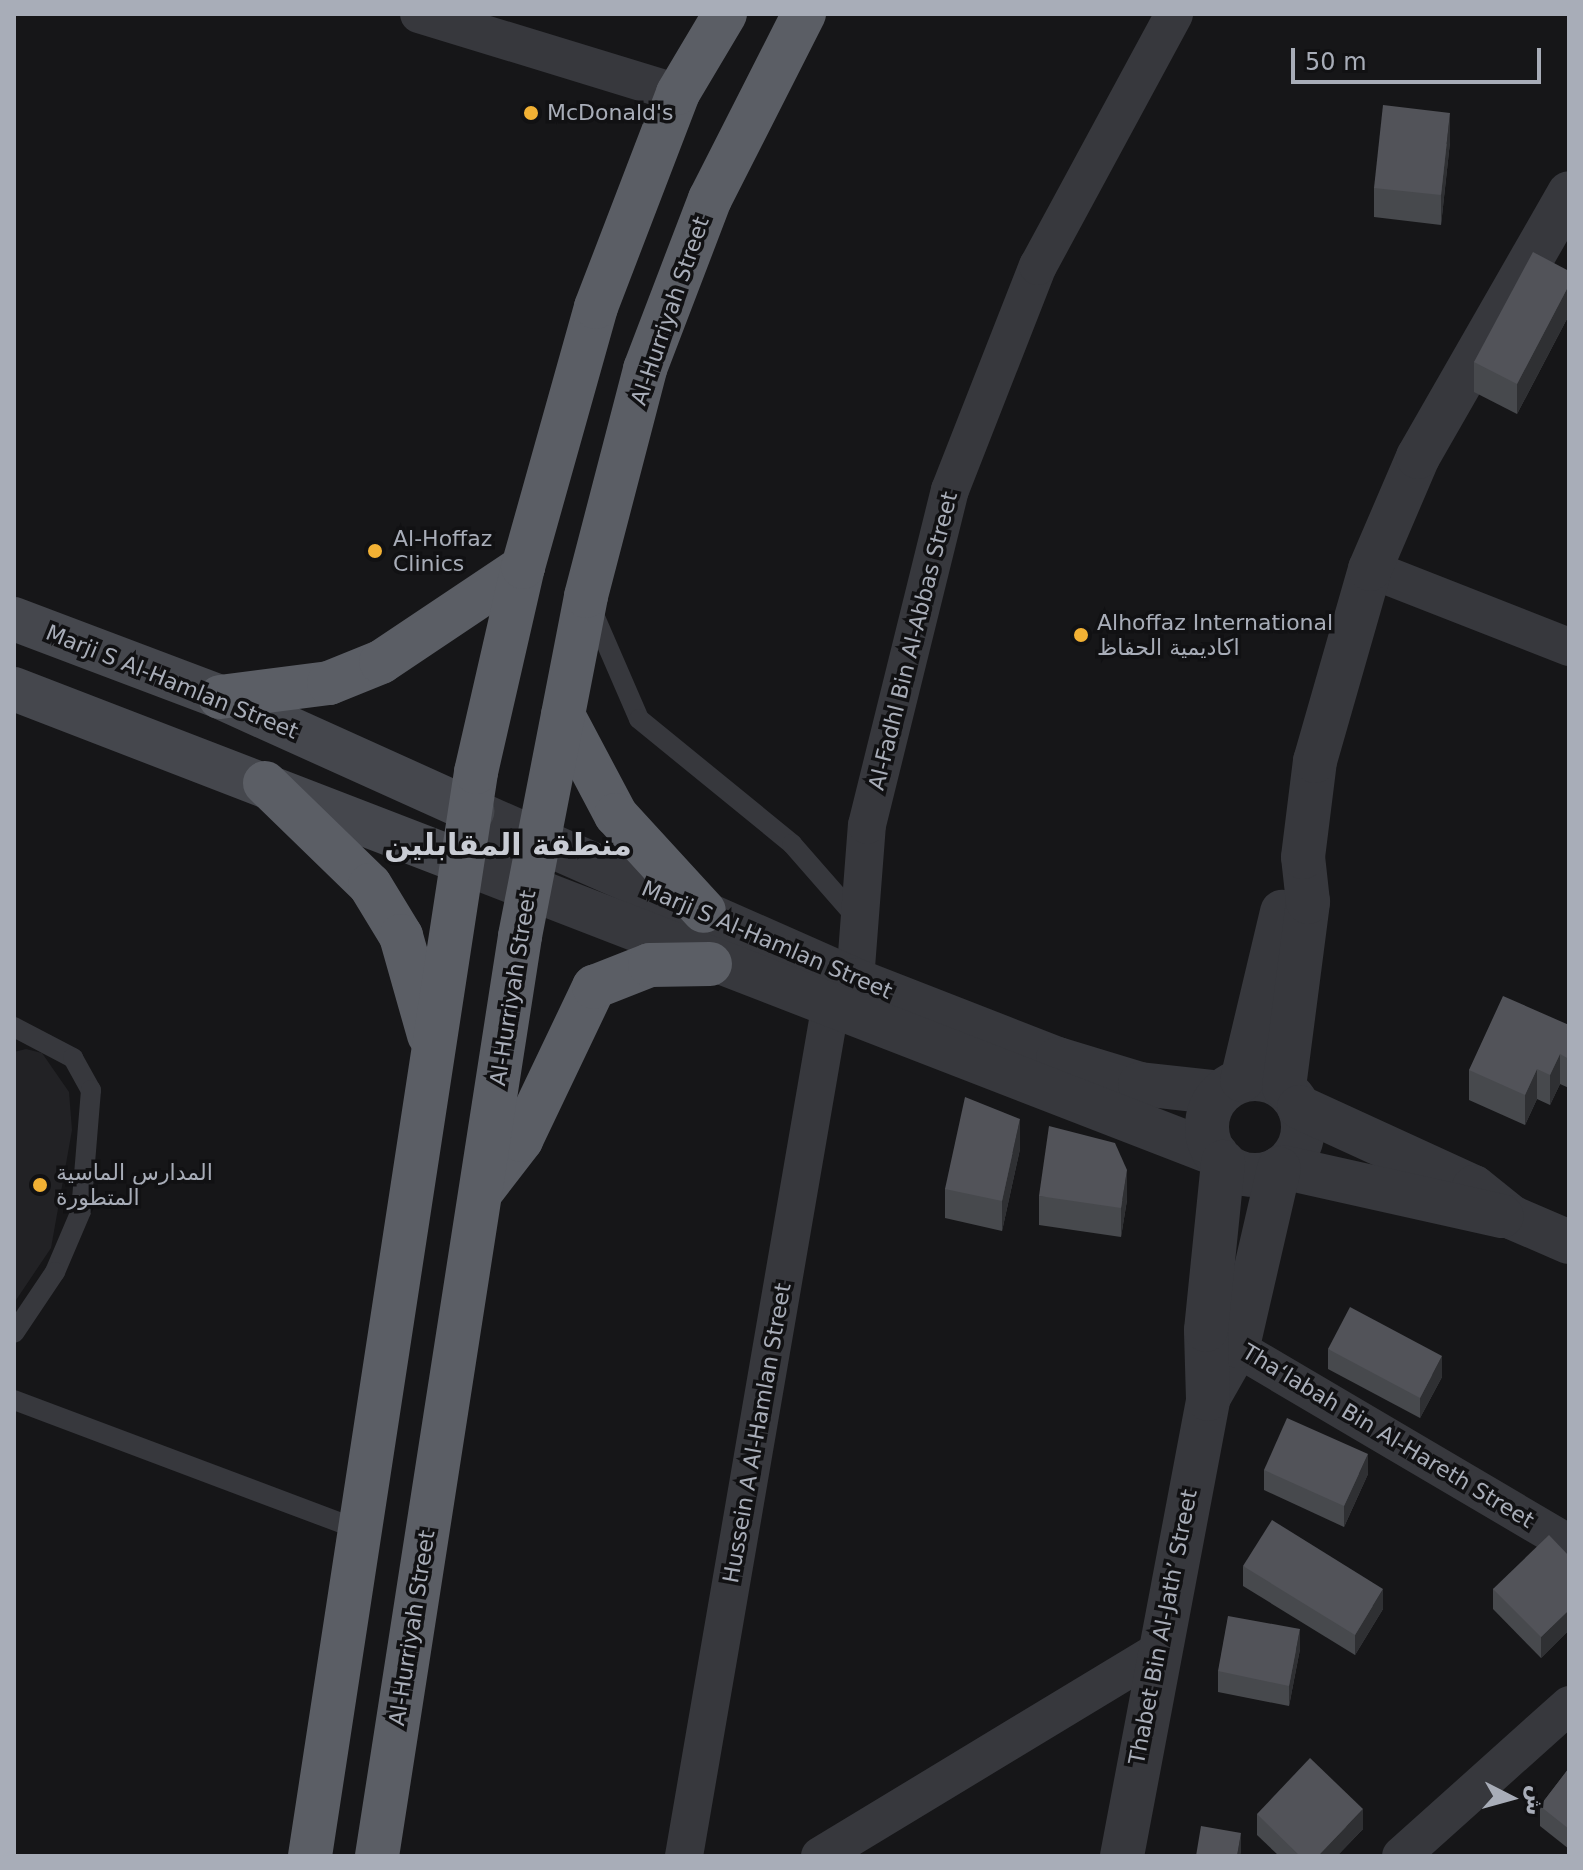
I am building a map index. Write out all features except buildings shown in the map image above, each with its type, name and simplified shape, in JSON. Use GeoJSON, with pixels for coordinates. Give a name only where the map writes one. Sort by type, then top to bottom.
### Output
{"type":"FeatureCollection","features":[{"type":"Feature","properties":{"kind":"highway"},"geometry":{"type":"LineString","coordinates":[[310,1856],[363,1531],[462,862],[523,567],[596,307],[678,93],[725,14]]}},
{"type":"Feature","properties":{"kind":"highway","name":"Al-Hurriyah Street"},"geometry":{"type":"LineString","coordinates":[[377,1856],[537,842],[586,596],[645,369],[710,199],[804,14]]}},
{"type":"Feature","properties":{"kind":"highway"},"geometry":{"type":"LineString","coordinates":[[220,697],[329,683],[381,662],[523,567]]}},
{"type":"Feature","properties":{"kind":"highway"},"geometry":{"type":"LineString","coordinates":[[563,715],[616,815],[704,911]]}},
{"type":"Feature","properties":{"kind":"highway"},"geometry":{"type":"LineString","coordinates":[[265,783],[370,885],[401,936],[434,1050]]}},
{"type":"Feature","properties":{"kind":"highway"},"geometry":{"type":"LineString","coordinates":[[480,1194],[521,1140],[594,987],[650,965],[710,964]]}},
{"type":"Feature","properties":{"kind":"main road","name":"Marji S Al-Hamlan Street"},"geometry":{"type":"LineString","coordinates":[[14,619],[220,697],[472,811]]}},
{"type":"Feature","properties":{"kind":"main road","name":"Marji S Al-Hamlan Street"},"geometry":{"type":"LineString","coordinates":[[14,689],[265,783],[462,862]]}},
{"type":"Feature","properties":{"kind":"street"},"geometry":{"type":"LineString","coordinates":[[419,14],[678,93]]}},
{"type":"Feature","properties":{"kind":"street","name":"Al-Fadhl Bin Al-Abbas Street"},"geometry":{"type":"LineString","coordinates":[[843,995],[867,825],[950,490],[1038,266],[1174,14]]}},
{"type":"Feature","properties":{"kind":"street"},"geometry":{"type":"LineString","coordinates":[[1511,1217],[1464,1213],[1280,1168],[1252,1175],[1219,1158],[1207,1127],[1232,1086],[1285,897],[1303,857],[1330,698],[1370,569],[1418,457],[1569,193]]}},
{"type":"Feature","properties":{"kind":"street"},"geometry":{"type":"LineString","coordinates":[[1370,569],[1569,647]]}},
{"type":"Feature","properties":{"kind":"street","name":"Marji S Al-Hamlan Street"},"geometry":{"type":"LineString","coordinates":[[472,811],[537,842],[704,911],[843,995],[1219,1158]]}},
{"type":"Feature","properties":{"kind":"street"},"geometry":{"type":"LineString","coordinates":[[1280,1168],[1301,1142],[1292,1097],[1308,902],[1303,857]]}},
{"type":"Feature","properties":{"kind":"street","name":"Marji S Al-Hamlan Street"},"geometry":{"type":"LineString","coordinates":[[462,862],[529,893],[710,964],[843,995],[1140,1084],[1232,1086]]}},
{"type":"Feature","properties":{"kind":"street","name":"Hussein A Al-Hamlan Street"},"geometry":{"type":"LineString","coordinates":[[684,1856],[843,995]]}},
{"type":"Feature","properties":{"kind":"street"},"geometry":{"type":"LineString","coordinates":[[1232,1086],[1292,1097],[1474,1187],[1511,1217],[1569,1242]]}},
{"type":"Feature","properties":{"kind":"street","name":"Thabet Bin Al-Jath’ Street"},"geometry":{"type":"LineString","coordinates":[[1219,1158],[1222,1338]]}},
{"type":"Feature","properties":{"kind":"street","name":"Thabet Bin Al-Jath’ Street"},"geometry":{"type":"LineString","coordinates":[[1122,1856],[1155,1653],[1222,1338],[1280,1168]]}},
{"type":"Feature","properties":{"kind":"street","name":"Tha‘labah Bin Al-Hareth Street"},"geometry":{"type":"LineString","coordinates":[[1222,1338],[1569,1544]]}},
{"type":"Feature","properties":{"kind":"street"},"geometry":{"type":"LineString","coordinates":[[820,1856],[1155,1653]]}},
{"type":"Feature","properties":{"kind":"street"},"geometry":{"type":"LineString","coordinates":[[1401,1856],[1569,1705]]}},
{"type":"Feature","properties":{"kind":"lane"},"geometry":{"type":"LineString","coordinates":[[586,596],[639,719],[792,844],[856,917]]}},
{"type":"Feature","properties":{"kind":"lane"},"geometry":{"type":"LineString","coordinates":[[14,1027],[48,1038],[73,1058],[91,1090],[81,1211],[55,1272],[14,1333]]}},
{"type":"Feature","properties":{"kind":"lane"},"geometry":{"type":"LineString","coordinates":[[14,1400],[363,1531]]}},
{"type":"Feature","properties":{"kind":"shaded area","name":"المدارس الماسية المتطورة"},"geometry":{"type":"Polygon","coordinates":[[[26,1049],[42,1053],[69,1092],[72,1130],[51,1248],[14,1303],[14,1052],[26,1049]]]}},
{"type":"Feature","properties":{"kind":"place","name":"McDonald's"},"geometry":{"type":"Point","coordinates":[531,113]}},
{"type":"Feature","properties":{"kind":"place","name":"Al-Hoffaz Clinics"},"geometry":{"type":"Point","coordinates":[375,551]}},
{"type":"Feature","properties":{"kind":"place","name":"Alhoffaz International اكاديمية الحفاظ"},"geometry":{"type":"Point","coordinates":[1081,635]}},
{"type":"Feature","properties":{"kind":"place","name":"المدارس الماسية المتطورة"},"geometry":{"type":"Point","coordinates":[40,1185]}},
{"type":"Feature","properties":{"kind":"district","name":"منطقة المقابلين"},"geometry":{"type":"Point","coordinates":[508,845]}}]}
